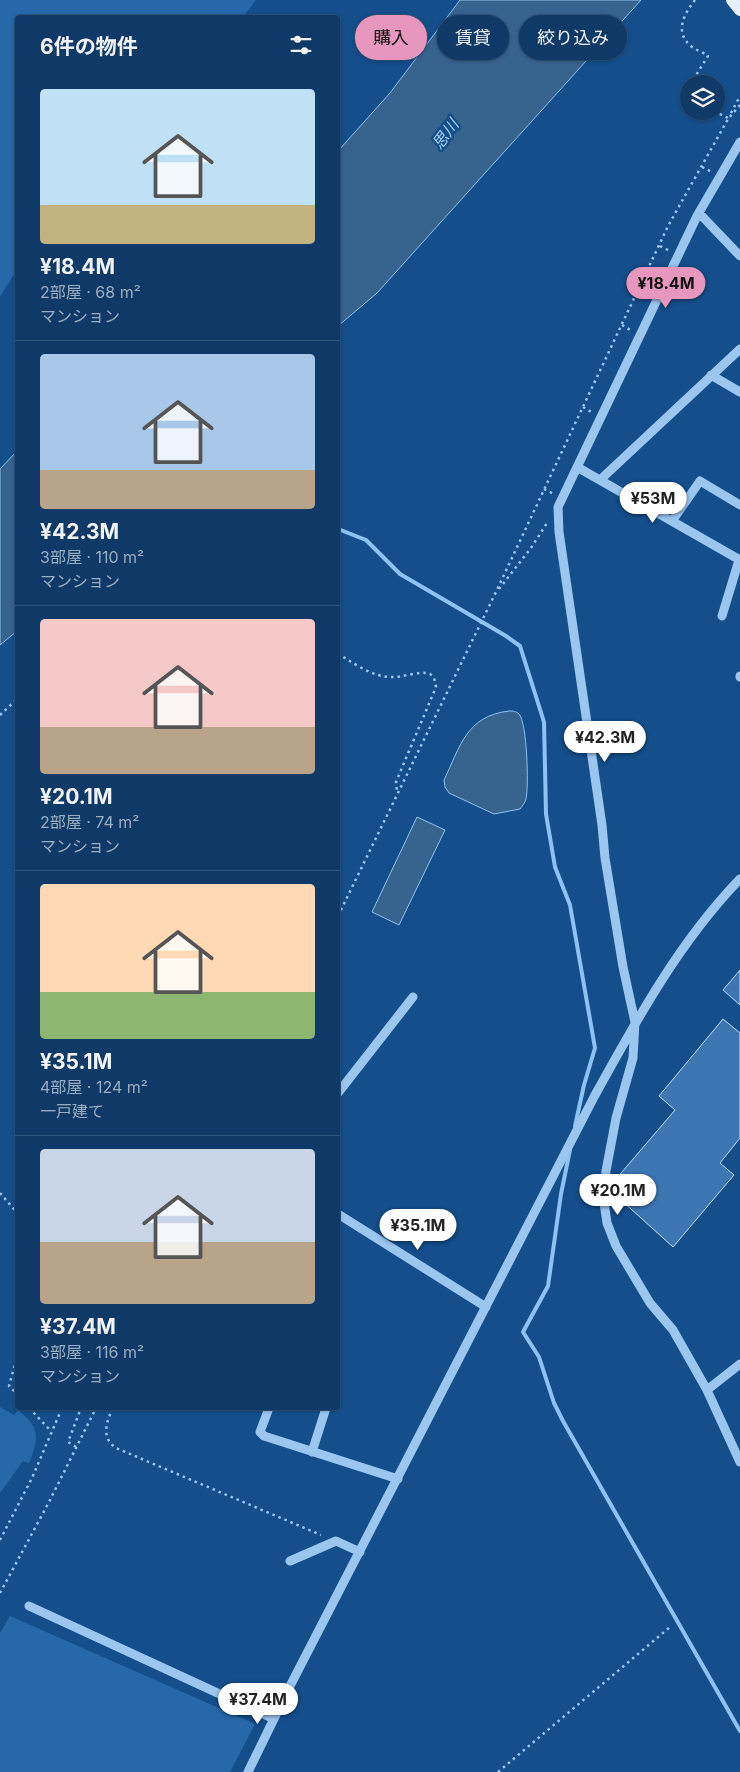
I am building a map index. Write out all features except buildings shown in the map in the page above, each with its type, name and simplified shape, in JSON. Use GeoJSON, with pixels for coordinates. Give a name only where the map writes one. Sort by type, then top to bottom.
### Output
{"type":"FeatureCollection","features":[{"type":"Feature","properties":{"kind":"main road"},"geometry":{"type":"LineString","coordinates":[[732,0],[740,10]]}},
{"type":"Feature","properties":{"kind":"street"},"geometry":{"type":"LineString","coordinates":[[740,142],[699,213],[558,507],[559,532],[602,825],[605,858],[623,967],[636,1022],[633,1058],[616,1118],[606,1171],[603,1196],[607,1223],[616,1246],[650,1303],[673,1330],[708,1390],[740,1462]]}},
{"type":"Feature","properties":{"kind":"street"},"geometry":{"type":"LineString","coordinates":[[699,213],[740,256]]}},
{"type":"Feature","properties":{"kind":"street"},"geometry":{"type":"LineString","coordinates":[[600,480],[740,349]]}},
{"type":"Feature","properties":{"kind":"street"},"geometry":{"type":"LineString","coordinates":[[711,375],[740,392]]}},
{"type":"Feature","properties":{"kind":"street"},"geometry":{"type":"LineString","coordinates":[[577,467],[740,560],[722,616]]}},
{"type":"Feature","properties":{"kind":"street"},"geometry":{"type":"LineString","coordinates":[[672,521],[700,481],[740,505]]}},
{"type":"Feature","properties":{"kind":"street"},"geometry":{"type":"LineString","coordinates":[[248,1772],[289,1688],[594,1097],[636,1022],[675,961],[716,903],[740,879]]}},
{"type":"Feature","properties":{"kind":"street"},"geometry":{"type":"LineString","coordinates":[[340,1090],[413,997]]}},
{"type":"Feature","properties":{"kind":"street"},"geometry":{"type":"LineString","coordinates":[[340,1215],[486,1307]]}},
{"type":"Feature","properties":{"kind":"street"},"geometry":{"type":"LineString","coordinates":[[708,1390],[740,1364]]}},
{"type":"Feature","properties":{"kind":"street"},"geometry":{"type":"LineString","coordinates":[[268,1410],[260,1432],[264,1436],[398,1480]]}},
{"type":"Feature","properties":{"kind":"street"},"geometry":{"type":"LineString","coordinates":[[312,1452],[325,1410]]}},
{"type":"Feature","properties":{"kind":"street"},"geometry":{"type":"LineString","coordinates":[[290,1560],[336,1541],[360,1552]]}},
{"type":"Feature","properties":{"kind":"street"},"geometry":{"type":"LineString","coordinates":[[29,1606],[274,1719]]}},
{"type":"Feature","properties":{"kind":"path"},"geometry":{"type":"LineString","coordinates":[[695,0],[681,22],[683,36],[690,45],[708,56],[696,75]]}},
{"type":"Feature","properties":{"kind":"path"},"geometry":{"type":"LineString","coordinates":[[340,912],[495,594],[668,226],[738,98]]}},
{"type":"Feature","properties":{"kind":"path"},"geometry":{"type":"LineString","coordinates":[[728,118],[740,105]]}},
{"type":"Feature","properties":{"kind":"path"},"geometry":{"type":"LineString","coordinates":[[495,594],[531,548],[558,507]]}},
{"type":"Feature","properties":{"kind":"path"},"geometry":{"type":"LineString","coordinates":[[340,655],[375,674],[390,678],[422,673],[430,674],[435,680],[436,687],[396,782],[396,794]]}},
{"type":"Feature","properties":{"kind":"path"},"geometry":{"type":"LineString","coordinates":[[0,716],[15,701]]}},
{"type":"Feature","properties":{"kind":"path"},"geometry":{"type":"LineString","coordinates":[[0,1193],[15,1210]]}},
{"type":"Feature","properties":{"kind":"path"},"geometry":{"type":"LineString","coordinates":[[15,1364],[9,1386],[15,1392]]}},
{"type":"Feature","properties":{"kind":"path"},"geometry":{"type":"LineString","coordinates":[[31,1410],[52,1431]]}},
{"type":"Feature","properties":{"kind":"path"},"geometry":{"type":"LineString","coordinates":[[0,1540],[32,1478],[61,1410]]}},
{"type":"Feature","properties":{"kind":"path"},"geometry":{"type":"LineString","coordinates":[[76,1446],[68,1442],[80,1410]]}},
{"type":"Feature","properties":{"kind":"path"},"geometry":{"type":"LineString","coordinates":[[0,1593],[95,1410]]}},
{"type":"Feature","properties":{"kind":"path"},"geometry":{"type":"LineString","coordinates":[[111,1410],[108,1418],[106,1435],[111,1444],[116,1448],[336,1541]]}},
{"type":"Feature","properties":{"kind":"path"},"geometry":{"type":"LineString","coordinates":[[498,1772],[670,1627]]}},
{"type":"Feature","properties":{"kind":"shaded area"},"geometry":{"type":"Polygon","coordinates":[[[0,0],[256,0],[245,15],[15,15],[15,272],[0,297],[0,0]]]}},
{"type":"Feature","properties":{"kind":"shaded area"},"geometry":{"type":"Polygon","coordinates":[[[0,1407],[14,1415],[18,1410],[27,1418],[32,1424],[36,1439],[29,1463],[23,1461],[0,1493],[0,1407]]]}},
{"type":"Feature","properties":{"kind":"shaded area"},"geometry":{"type":"Polygon","coordinates":[[[10,1616],[255,1724],[230,1772],[0,1772],[0,1633],[10,1616]]]}},
{"type":"Feature","properties":{"kind":"water","name":"思川"},"geometry":{"type":"Polygon","coordinates":[[[460,0],[641,0],[627,16],[519,15],[519,60],[587,60],[377,293],[340,324],[340,149],[390,93],[415,60],[427,60],[427,44],[437,31],[437,60],[509,60],[509,15],[449,15],[460,0]]]}},
{"type":"Feature","properties":{"kind":"water"},"geometry":{"type":"Polygon","coordinates":[[[15,453],[15,633],[0,645],[0,469],[15,453]]]}},
{"type":"Feature","properties":{"kind":"water"},"geometry":{"type":"Polygon","coordinates":[[[509,711],[519,714],[524,729],[527,769],[526,799],[520,809],[494,814],[449,793],[445,787],[444,780],[460,745],[474,726],[483,719],[509,711]]]}},
{"type":"Feature","properties":{"kind":"water"},"geometry":{"type":"Polygon","coordinates":[[[417,817],[445,830],[399,925],[372,912],[417,817]]]}},
{"type":"Feature","properties":{"kind":"waterway"},"geometry":{"type":"LineString","coordinates":[[340,530],[366,540],[400,574],[520,646],[544,722],[546,814],[555,867],[570,905],[595,1048],[575,1126]]}},
{"type":"Feature","properties":{"kind":"waterway"},"geometry":{"type":"LineString","coordinates":[[570,1150],[561,1194],[548,1286],[523,1332],[539,1357],[554,1403],[563,1421],[740,1731]]}}]}
